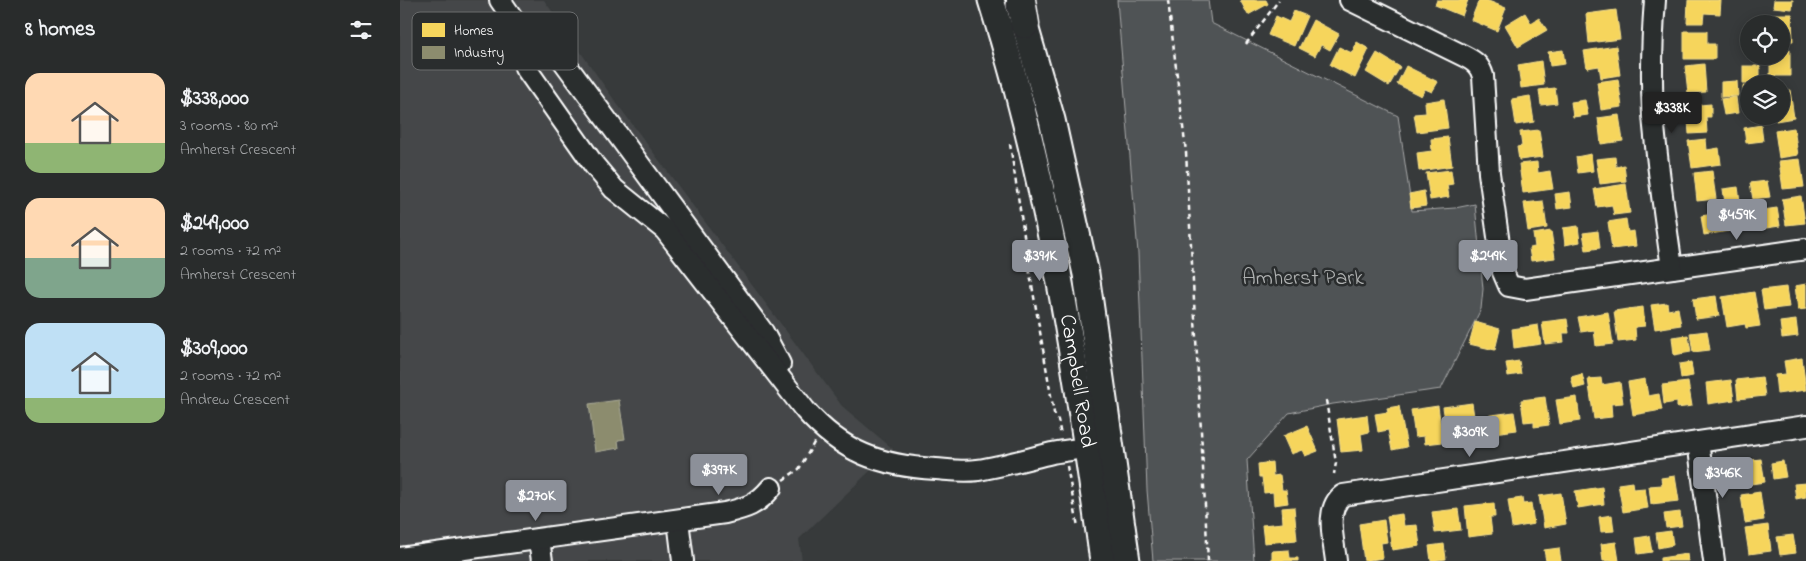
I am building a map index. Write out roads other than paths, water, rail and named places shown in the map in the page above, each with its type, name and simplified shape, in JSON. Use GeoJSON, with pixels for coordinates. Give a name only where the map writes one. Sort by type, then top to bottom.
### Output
{"type":"FeatureCollection","features":[{"type":"Feature","properties":{"kind":"main road","name":"Campbell Road"},"geometry":{"type":"LineString","coordinates":[[991,0],[1018,94],[1050,231],[1071,347],[1099,446],[1127,561]]}},
{"type":"Feature","properties":{"kind":"main road","name":"Campbell Road"},"geometry":{"type":"LineString","coordinates":[[1021,8],[1052,120],[1086,274],[1099,446],[1103,561]]}},
{"type":"Feature","properties":{"kind":"street"},"geometry":{"type":"LineString","coordinates":[[500,0],[509,12]]}},
{"type":"Feature","properties":{"kind":"street"},"geometry":{"type":"LineString","coordinates":[[1350,0],[1464,56],[1481,68],[1488,173],[1503,272],[1509,286],[1525,289],[1806,249]]}},
{"type":"Feature","properties":{"kind":"street"},"geometry":{"type":"LineString","coordinates":[[1655,0],[1652,62],[1653,115],[1672,268]]}},
{"type":"Feature","properties":{"kind":"street"},"geometry":{"type":"LineString","coordinates":[[527,70],[594,165],[614,189],[659,224],[670,236],[804,410],[822,429],[856,452],[872,458],[936,469],[977,470],[1054,453],[1099,446]]}},
{"type":"Feature","properties":{"kind":"street"},"geometry":{"type":"LineString","coordinates":[[571,70],[763,332],[804,410]]}},
{"type":"Feature","properties":{"kind":"street"},"geometry":{"type":"LineString","coordinates":[[1336,561],[1332,511],[1336,502],[1343,495],[1806,426]]}},
{"type":"Feature","properties":{"kind":"street"},"geometry":{"type":"LineString","coordinates":[[1698,442],[1714,561]]}},
{"type":"Feature","properties":{"kind":"street"},"geometry":{"type":"LineString","coordinates":[[400,558],[678,520],[745,508],[762,499],[771,488]]}},
{"type":"Feature","properties":{"kind":"street"},"geometry":{"type":"LineString","coordinates":[[678,520],[683,561]]}},
{"type":"Feature","properties":{"kind":"street"},"geometry":{"type":"LineString","coordinates":[[538,539],[542,561]]}},
{"type":"Feature","properties":{"kind":"park label","name":"Amherst Park"},"geometry":{"type":"Point","coordinates":[1303,279]}}]}
